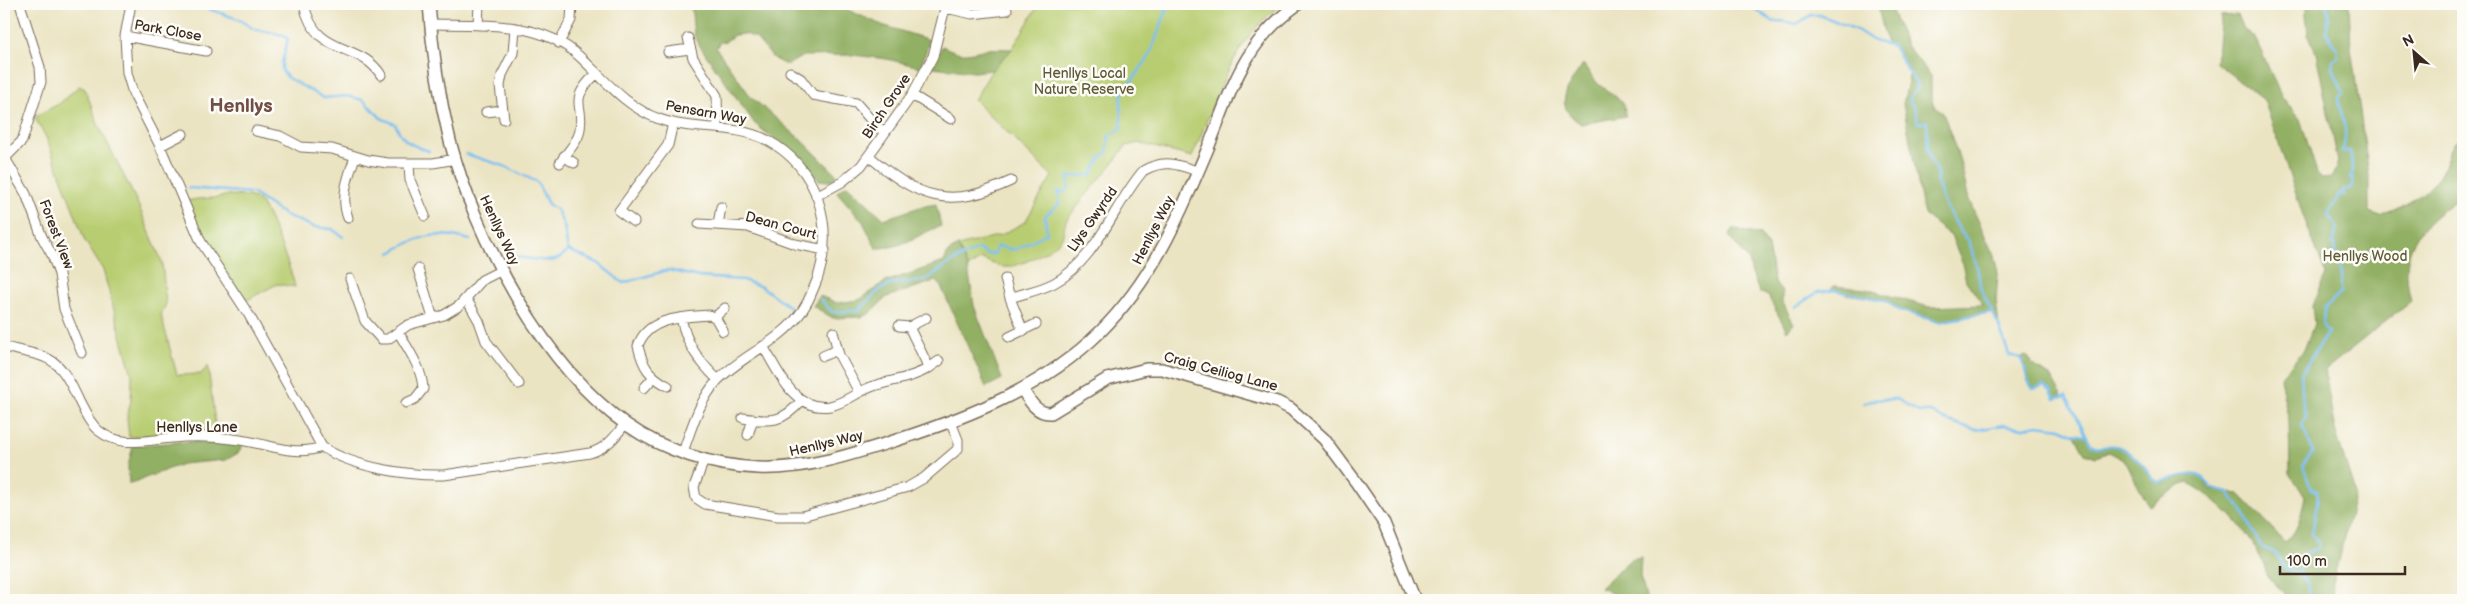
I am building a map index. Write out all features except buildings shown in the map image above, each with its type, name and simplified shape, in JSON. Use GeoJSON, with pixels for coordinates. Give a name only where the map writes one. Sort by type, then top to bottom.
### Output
{"type":"FeatureCollection","features":[{"type":"Feature","properties":{"kind":"street"},"geometry":{"type":"LineString","coordinates":[[4,158],[22,141],[41,82],[38,58],[20,4]]}},
{"type":"Feature","properties":{"kind":"street"},"geometry":{"type":"LineString","coordinates":[[131,4],[125,36],[129,84],[160,146],[201,242],[249,315],[322,447],[363,464],[425,475],[444,475],[602,449],[613,440],[625,424]]}},
{"type":"Feature","properties":{"kind":"street"},"geometry":{"type":"LineString","coordinates":[[304,4],[313,26],[325,41],[370,60],[381,75]]}},
{"type":"Feature","properties":{"kind":"street","name":"Henllys Way"},"geometry":{"type":"LineString","coordinates":[[429,4],[439,88],[456,159],[477,217],[502,270],[521,304],[558,358],[586,389],[625,424],[661,444],[704,460],[756,468],[811,465],[951,422],[985,408],[1022,389],[1046,375],[1084,346],[1136,292],[1169,236],[1242,65],[1266,32],[1298,4]]}},
{"type":"Feature","properties":{"kind":"street"},"geometry":{"type":"LineString","coordinates":[[478,4],[478,26]]}},
{"type":"Feature","properties":{"kind":"street"},"geometry":{"type":"LineString","coordinates":[[559,43],[572,20],[572,4]]}},
{"type":"Feature","properties":{"kind":"street","name":"Birch Grove"},"geometry":{"type":"LineString","coordinates":[[816,196],[853,174],[869,156],[885,130],[912,95],[933,56],[946,6],[972,14],[1007,10]]}},
{"type":"Feature","properties":{"kind":"street","name":"Pensarn Way"},"geometry":{"type":"LineString","coordinates":[[430,24],[515,28],[538,33],[559,43],[578,56],[596,74],[641,110],[673,123],[718,128],[754,135],[781,150],[803,170],[816,196],[824,222],[825,250],[822,266],[803,310],[782,332],[718,380],[701,405],[683,452]]}},
{"type":"Feature","properties":{"kind":"street"},"geometry":{"type":"LineString","coordinates":[[486,112],[504,115],[500,86],[502,75],[513,53],[515,28]]}},
{"type":"Feature","properties":{"kind":"street","name":"Park Close"},"geometry":{"type":"LineString","coordinates":[[125,36],[206,51]]}},
{"type":"Feature","properties":{"kind":"street"},"geometry":{"type":"LineString","coordinates":[[688,38],[697,67],[716,96],[718,128]]}},
{"type":"Feature","properties":{"kind":"street"},"geometry":{"type":"LineString","coordinates":[[668,52],[690,49]]}},
{"type":"Feature","properties":{"kind":"street"},"geometry":{"type":"LineString","coordinates":[[790,72],[801,80],[813,95],[856,103],[878,128],[885,130]]}},
{"type":"Feature","properties":{"kind":"street"},"geometry":{"type":"LineString","coordinates":[[574,163],[562,159],[579,132],[578,103],[580,91],[596,74]]}},
{"type":"Feature","properties":{"kind":"street"},"geometry":{"type":"LineString","coordinates":[[912,95],[951,119]]}},
{"type":"Feature","properties":{"kind":"street"},"geometry":{"type":"LineString","coordinates":[[634,222],[617,214],[668,145],[673,123]]}},
{"type":"Feature","properties":{"kind":"street"},"geometry":{"type":"LineString","coordinates":[[256,131],[280,136],[301,147],[332,149],[355,157],[388,163],[432,163],[456,159]]}},
{"type":"Feature","properties":{"kind":"street"},"geometry":{"type":"LineString","coordinates":[[160,146],[183,134]]}},
{"type":"Feature","properties":{"kind":"street"},"geometry":{"type":"LineString","coordinates":[[869,156],[912,188],[932,196],[961,198],[984,193],[1011,181]]}},
{"type":"Feature","properties":{"kind":"street"},"geometry":{"type":"LineString","coordinates":[[348,218],[344,208],[345,190],[355,157]]}},
{"type":"Feature","properties":{"kind":"street","name":"Forest View"},"geometry":{"type":"LineString","coordinates":[[4,158],[26,194],[42,237],[52,255],[59,274],[64,309],[82,353]]}},
{"type":"Feature","properties":{"kind":"street","name":"Llys Gwyrdd"},"geometry":{"type":"LineString","coordinates":[[1010,298],[1054,283],[1077,264],[1095,243],[1143,171],[1152,166],[1169,162],[1198,171]]}},
{"type":"Feature","properties":{"kind":"street"},"geometry":{"type":"LineString","coordinates":[[409,163],[410,180],[425,216]]}},
{"type":"Feature","properties":{"kind":"street"},"geometry":{"type":"LineString","coordinates":[[718,225],[721,207]]}},
{"type":"Feature","properties":{"kind":"street","name":"Dean Court"},"geometry":{"type":"LineString","coordinates":[[699,224],[748,227],[795,244],[825,250]]}},
{"type":"Feature","properties":{"kind":"street"},"geometry":{"type":"LineString","coordinates":[[418,268],[433,318]]}},
{"type":"Feature","properties":{"kind":"street"},"geometry":{"type":"LineString","coordinates":[[350,280],[365,321],[381,339],[388,339],[408,325],[444,315],[467,300],[482,280],[502,270]]}},
{"type":"Feature","properties":{"kind":"street"},"geometry":{"type":"LineString","coordinates":[[1005,279],[1023,331]]}},
{"type":"Feature","properties":{"kind":"street"},"geometry":{"type":"LineString","coordinates":[[467,300],[479,321],[486,342],[519,384]]}},
{"type":"Feature","properties":{"kind":"street"},"geometry":{"type":"LineString","coordinates":[[715,317],[725,308]]}},
{"type":"Feature","properties":{"kind":"street"},"geometry":{"type":"LineString","coordinates":[[668,386],[653,378],[640,355],[638,346],[640,339],[650,328],[681,318],[709,315],[715,317],[723,331]]}},
{"type":"Feature","properties":{"kind":"street"},"geometry":{"type":"LineString","coordinates":[[681,318],[684,334],[693,353],[718,380]]}},
{"type":"Feature","properties":{"kind":"street"},"geometry":{"type":"LineString","coordinates":[[899,326],[909,327],[926,318]]}},
{"type":"Feature","properties":{"kind":"street"},"geometry":{"type":"LineString","coordinates":[[1009,337],[1036,324]]}},
{"type":"Feature","properties":{"kind":"street"},"geometry":{"type":"LineString","coordinates":[[909,327],[929,368]]}},
{"type":"Feature","properties":{"kind":"street"},"geometry":{"type":"LineString","coordinates":[[399,332],[423,379],[423,389],[415,399],[406,403]]}},
{"type":"Feature","properties":{"kind":"street"},"geometry":{"type":"LineString","coordinates":[[833,332],[837,350],[859,392]]}},
{"type":"Feature","properties":{"kind":"street"},"geometry":{"type":"LineString","coordinates":[[763,346],[788,386],[802,400],[813,405],[830,406],[877,385],[907,378],[939,361]]}},
{"type":"Feature","properties":{"kind":"street","name":"Henllys Lane"},"geometry":{"type":"LineString","coordinates":[[4,347],[44,356],[56,362],[65,372],[87,417],[98,431],[116,440],[140,442],[173,438],[239,440],[296,452],[311,451],[322,447]]}},
{"type":"Feature","properties":{"kind":"street"},"geometry":{"type":"LineString","coordinates":[[823,356],[837,350]]}},
{"type":"Feature","properties":{"kind":"street","name":"Craig Ceiliog Lane"},"geometry":{"type":"LineString","coordinates":[[1022,389],[1038,410],[1044,413],[1051,413],[1107,380],[1130,372],[1162,369],[1263,396],[1284,405],[1324,439],[1384,523],[1415,600]]}},
{"type":"Feature","properties":{"kind":"street"},"geometry":{"type":"LineString","coordinates":[[644,388],[653,378]]}},
{"type":"Feature","properties":{"kind":"street"},"geometry":{"type":"LineString","coordinates":[[748,435],[748,419],[774,420],[794,410],[802,400]]}},
{"type":"Feature","properties":{"kind":"street"},"geometry":{"type":"LineString","coordinates":[[704,460],[694,487],[696,498],[705,504],[778,516],[802,516],[908,487],[924,478],[958,449],[958,440],[951,422]]}},
{"type":"Feature","properties":{"kind":"green space"},"geometry":{"type":"Polygon","coordinates":[[[691,4],[813,4],[815,6],[834,4],[882,25],[930,40],[920,67],[887,59],[853,55],[803,56],[789,64],[784,64],[774,59],[756,38],[746,34],[734,35],[726,41],[720,42],[716,48],[751,97],[806,144],[838,176],[828,181],[819,180],[809,172],[796,156],[755,124],[701,48],[694,35],[691,4]]]}},
{"type":"Feature","properties":{"kind":"green space","name":"Henllys Local Nature Reserve"},"geometry":{"type":"Polygon","coordinates":[[[1039,4],[1282,4],[1257,26],[1234,59],[1192,157],[1139,143],[1126,146],[1068,218],[1061,239],[1051,248],[1028,261],[1013,266],[1001,266],[981,259],[968,268],[958,246],[1001,235],[1025,222],[1052,176],[974,100],[992,70],[1012,49],[1039,4]]]}},
{"type":"Feature","properties":{"kind":"green space"},"geometry":{"type":"Polygon","coordinates":[[[1877,4],[1889,4],[1906,45],[1931,76],[1931,97],[1934,106],[1943,112],[1960,161],[1969,200],[1994,256],[1998,273],[1996,301],[1999,326],[1992,312],[1939,322],[1899,310],[1884,300],[1846,294],[1838,290],[1829,291],[1834,286],[1866,289],[1929,307],[1983,305],[1966,281],[1961,259],[1951,236],[1924,215],[1903,104],[1910,72],[1893,46],[1887,44],[1877,4]]]}},
{"type":"Feature","properties":{"kind":"green space","name":"Henllys Wood"},"geometry":{"type":"Polygon","coordinates":[[[2305,4],[2349,4],[2351,48],[2369,175],[2369,212],[2381,216],[2406,204],[2430,188],[2441,173],[2454,143],[2458,139],[2463,141],[2463,198],[2451,203],[2429,221],[2415,241],[2410,251],[2407,274],[2411,301],[2325,370],[2334,427],[2355,493],[2333,581],[2332,600],[2288,600],[2285,593],[2269,578],[2262,560],[2240,526],[2212,498],[2189,483],[2181,485],[2149,506],[2124,460],[2109,452],[2096,457],[2085,453],[2074,434],[2086,436],[2091,444],[2097,448],[2113,446],[2126,450],[2159,483],[2192,474],[2199,475],[2212,490],[2239,494],[2285,542],[2296,528],[2305,497],[2290,473],[2289,422],[2280,378],[2304,350],[2314,324],[2312,305],[2326,275],[2303,215],[2264,100],[2216,63],[2221,16],[2237,15],[2243,29],[2255,38],[2282,97],[2300,119],[2317,173],[2322,178],[2332,177],[2338,162],[2316,53],[2308,34],[2305,4]]]}},
{"type":"Feature","properties":{"kind":"green space"},"geometry":{"type":"Polygon","coordinates":[[[942,46],[961,53],[991,49],[1012,49],[992,70],[974,72],[933,67],[942,46]]]}},
{"type":"Feature","properties":{"kind":"green space"},"geometry":{"type":"Polygon","coordinates":[[[1583,64],[1598,84],[1623,102],[1626,116],[1581,124],[1572,117],[1567,110],[1565,96],[1583,64]]]}},
{"type":"Feature","properties":{"kind":"green space"},"geometry":{"type":"Polygon","coordinates":[[[79,86],[85,89],[98,124],[137,202],[162,262],[166,304],[161,315],[177,375],[201,374],[208,366],[215,423],[208,432],[129,437],[127,418],[131,400],[132,375],[103,270],[85,241],[46,137],[36,120],[37,115],[59,104],[79,86]]]}},
{"type":"Feature","properties":{"kind":"green space"},"geometry":{"type":"Polygon","coordinates":[[[847,185],[884,219],[920,207],[936,204],[941,226],[895,246],[876,248],[863,222],[837,192],[847,185]]]}},
{"type":"Feature","properties":{"kind":"green space"},"geometry":{"type":"Polygon","coordinates":[[[228,195],[252,197],[263,206],[280,242],[295,287],[277,284],[247,300],[241,295],[204,238],[187,201],[228,195]]]}},
{"type":"Feature","properties":{"kind":"green space"},"geometry":{"type":"Polygon","coordinates":[[[1733,229],[1760,235],[1768,246],[1774,282],[1782,292],[1782,301],[1794,324],[1787,331],[1768,296],[1759,292],[1749,261],[1729,236],[1733,229]]]}},
{"type":"Feature","properties":{"kind":"green space"},"geometry":{"type":"Polygon","coordinates":[[[958,246],[968,268],[974,306],[1002,379],[986,387],[940,284],[935,281],[887,297],[869,314],[861,317],[833,318],[813,306],[820,296],[837,303],[859,300],[885,282],[944,262],[948,252],[958,246]]]}},
{"type":"Feature","properties":{"kind":"green space"},"geometry":{"type":"Polygon","coordinates":[[[2027,356],[2033,365],[2051,377],[2062,396],[2055,399],[2051,391],[2044,386],[2033,389],[2020,358],[2027,356]]]}},
{"type":"Feature","properties":{"kind":"green space"},"geometry":{"type":"Polygon","coordinates":[[[179,442],[217,442],[243,445],[238,453],[226,460],[182,464],[129,484],[128,466],[133,446],[179,442]]]}},
{"type":"Feature","properties":{"kind":"green space"},"geometry":{"type":"Polygon","coordinates":[[[1641,557],[1640,576],[1647,600],[1624,600],[1600,588],[1631,559],[1641,557]]]}},
{"type":"Feature","properties":{"kind":"waterway"},"geometry":{"type":"LineString","coordinates":[[194,4],[238,19],[254,29],[283,35],[288,39],[282,71],[288,78],[324,98],[347,96],[363,100],[381,118],[395,124],[404,139],[417,147],[429,151]]}},
{"type":"Feature","properties":{"kind":"waterway"},"geometry":{"type":"LineString","coordinates":[[820,299],[832,312],[858,311],[879,290],[892,284],[925,280],[955,260],[979,249],[986,254],[994,254],[997,246],[1015,250],[1047,233],[1045,216],[1060,203],[1058,191],[1064,193],[1069,187],[1068,177],[1091,175],[1101,157],[1107,153],[1109,136],[1121,129],[1121,96],[1149,57],[1169,4]]}},
{"type":"Feature","properties":{"kind":"waterway"},"geometry":{"type":"LineString","coordinates":[[2299,575],[2303,554],[2319,548],[2319,544],[2312,535],[2318,497],[2317,491],[2311,489],[2303,465],[2313,451],[2302,426],[2306,416],[2303,405],[2301,374],[2328,332],[2322,325],[2326,307],[2342,291],[2341,274],[2335,245],[2333,245],[2337,227],[2328,214],[2340,194],[2344,195],[2343,190],[2353,187],[2353,178],[2350,178],[2353,171],[2350,151],[2342,151],[2345,130],[2338,98],[2343,92],[2333,68],[2333,60],[2338,57],[2337,48],[2326,32],[2329,17],[2326,4]]}},
{"type":"Feature","properties":{"kind":"waterway"},"geometry":{"type":"LineString","coordinates":[[1734,7],[1752,7],[1774,22],[1781,21],[1797,24],[1811,15],[1820,15],[1857,30],[1874,41],[1893,46],[1918,87],[1911,96],[1910,102],[1915,109],[1918,123],[1927,122],[1928,152],[1937,174],[1937,182],[1945,205],[1961,232],[1969,241],[1978,271],[1980,287],[1999,326],[2009,355],[2020,358],[2033,389],[2044,386],[2051,391],[2055,399],[2066,396],[2091,444],[2097,448],[2113,446],[2126,450],[2132,454],[2157,482],[2192,474],[2200,476],[2215,489],[2229,493],[2244,513],[2261,547],[2276,553],[2284,567],[2299,575],[2308,583],[2310,600]]}},
{"type":"Feature","properties":{"kind":"waterway"},"geometry":{"type":"LineString","coordinates":[[466,154],[504,166],[537,182],[548,204],[557,210],[564,226],[568,250]]}},
{"type":"Feature","properties":{"kind":"waterway"},"geometry":{"type":"LineString","coordinates":[[188,188],[252,193],[285,215],[314,227],[332,229],[343,237]]}},
{"type":"Feature","properties":{"kind":"waterway"},"geometry":{"type":"LineString","coordinates":[[390,253],[410,242],[428,236],[448,235],[470,240]]}},
{"type":"Feature","properties":{"kind":"waterway"},"geometry":{"type":"LineString","coordinates":[[508,254],[523,258],[556,260],[568,250],[598,263],[623,283],[668,270],[699,277],[743,280],[762,287],[791,308]]}},
{"type":"Feature","properties":{"kind":"waterway"},"geometry":{"type":"LineString","coordinates":[[1795,307],[1818,292],[1832,290],[1884,300],[1899,310],[1939,322],[1992,312]]}},
{"type":"Feature","properties":{"kind":"waterway"},"geometry":{"type":"LineString","coordinates":[[1863,404],[1871,400],[1897,399],[1919,412],[1931,412],[1945,420],[1976,430],[2004,425],[2023,428],[2038,425],[2060,428],[2085,436]]}},
{"type":"Feature","properties":{"kind":"district","name":"Henllys"},"geometry":{"type":"Point","coordinates":[241,105]}}]}
